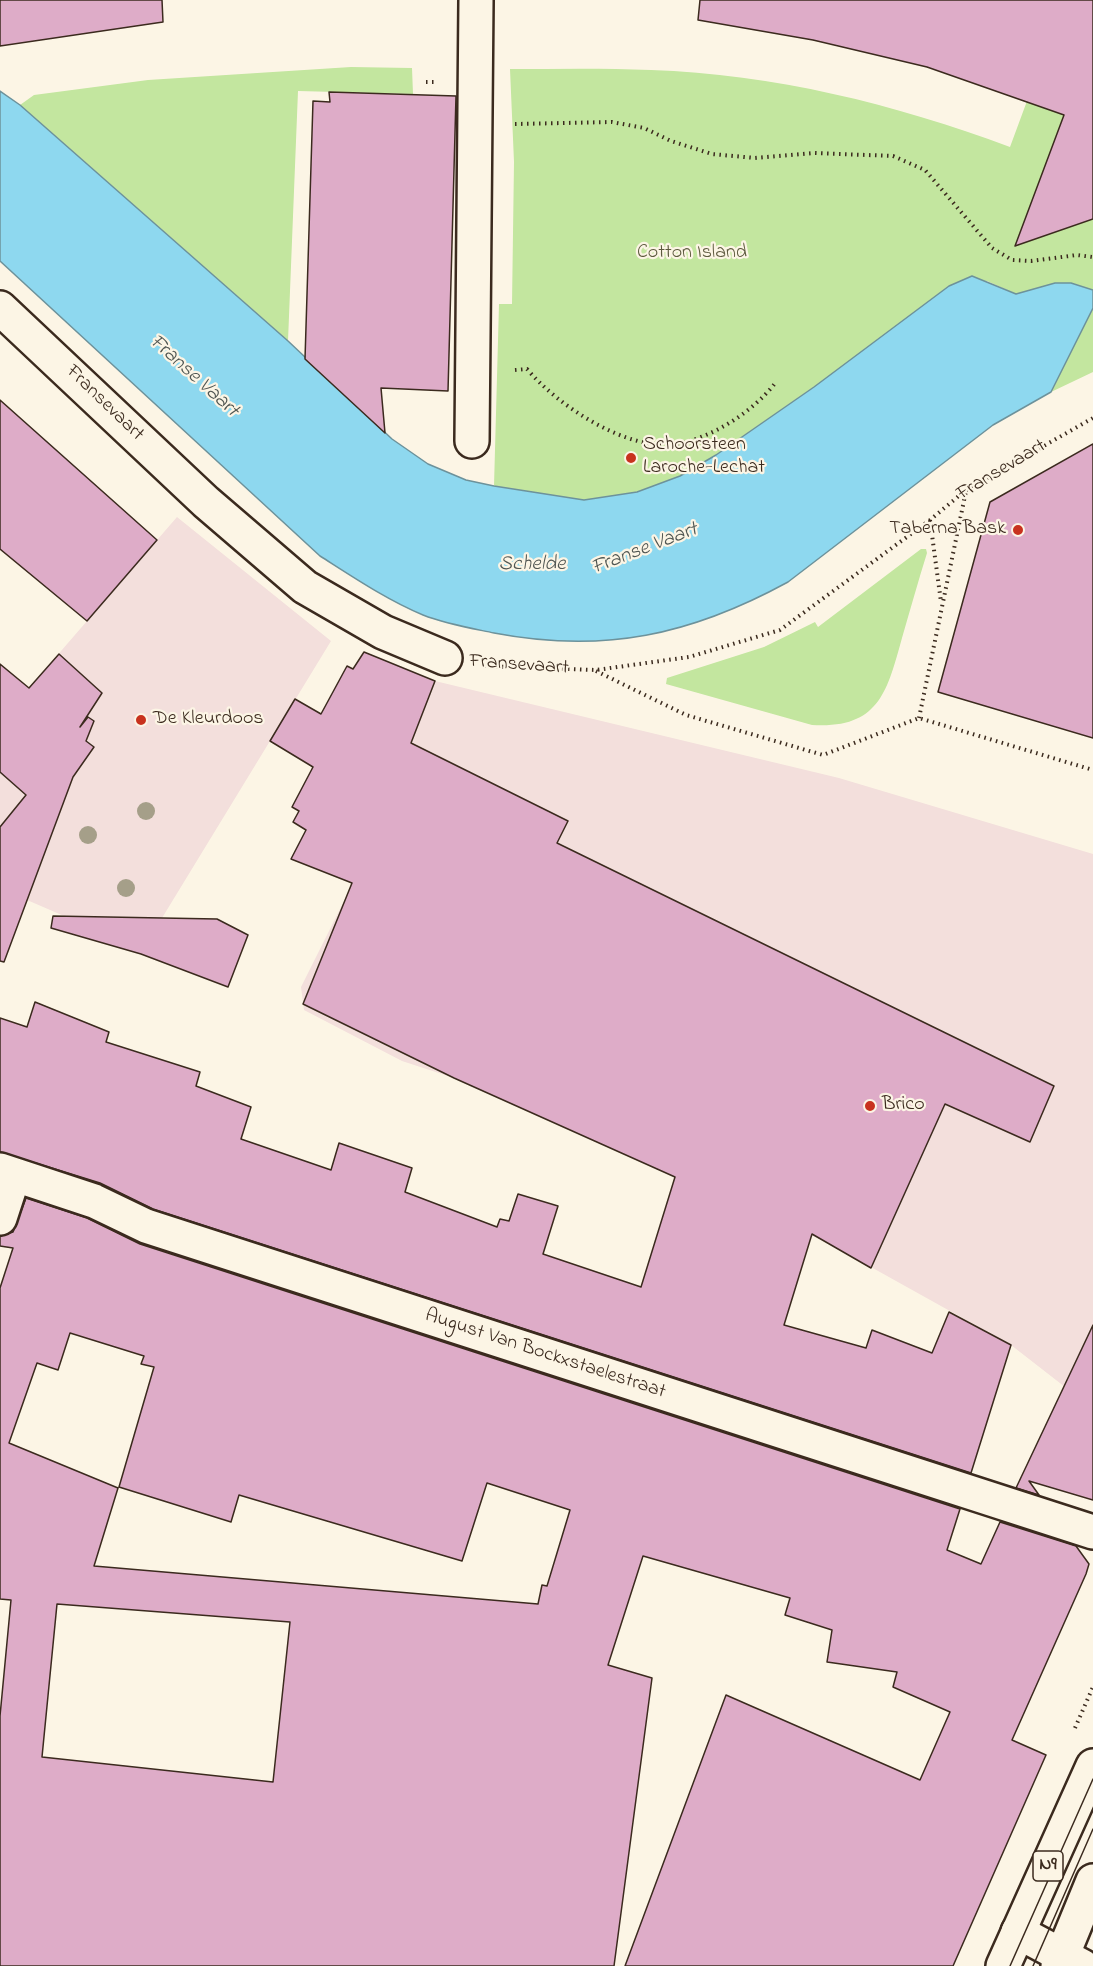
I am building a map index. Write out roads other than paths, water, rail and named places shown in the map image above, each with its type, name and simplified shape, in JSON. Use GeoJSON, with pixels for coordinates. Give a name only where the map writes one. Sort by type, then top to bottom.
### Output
{"type":"FeatureCollection","features":[{"type":"Feature","properties":{"kind":"street"},"geometry":{"type":"LineString","coordinates":[[472,441],[476,0]]}},
{"type":"Feature","properties":{"kind":"street","name":"Fransevaart"},"geometry":{"type":"LineString","coordinates":[[0,308],[206,502],[305,587],[383,632],[445,658]]}},
{"type":"Feature","properties":{"kind":"street"},"geometry":{"type":"LineString","coordinates":[[0,1218],[7,1172]]}},
{"type":"Feature","properties":{"kind":"street","name":"August Van Bockxstaelestraat"},"geometry":{"type":"LineString","coordinates":[[7,1172],[94,1202],[146,1226],[1093,1532]]}},
{"type":"Feature","properties":{"kind":"street","name":"N9"},"geometry":{"type":"LineString","coordinates":[[1004,1966],[1093,1766]]}},
{"type":"Feature","properties":{"kind":"street","name":"N9"},"geometry":{"type":"LineString","coordinates":[[1067,1962],[1093,1881]]}},
{"type":"Feature","properties":{"kind":"street"},"geometry":{"type":"LineString","coordinates":[[1018,1932],[1067,1962]]}},
{"type":"Feature","properties":{"kind":"water","name":"Schelde"},"geometry":{"type":"Polygon","coordinates":[[[0,91],[20,105],[288,341],[392,439],[428,464],[466,480],[494,486],[584,500],[637,492],[680,476],[716,455],[814,387],[949,286],[972,276],[1016,294],[1055,283],[1071,283],[1093,290],[1093,308],[1051,392],[993,425],[788,582],[717,615],[646,635],[610,640],[573,641],[534,639],[494,633],[423,615],[383,595],[320,556],[0,261],[0,91]]]}},
{"type":"Feature","properties":{"kind":"tram line"},"geometry":{"type":"LineString","coordinates":[[1010,1966],[1093,1779]]}},
{"type":"Feature","properties":{"kind":"tram line"},"geometry":{"type":"LineString","coordinates":[[1033,1966],[1093,1829]]}},
{"type":"Feature","properties":{"kind":"place","name":"Schoorsteen Laroche-Lechat"},"geometry":{"type":"Point","coordinates":[631,458]}},
{"type":"Feature","properties":{"kind":"place","name":"Taberna Bask"},"geometry":{"type":"Point","coordinates":[1018,530]}},
{"type":"Feature","properties":{"kind":"place","name":"De Kleurdoos"},"geometry":{"type":"Point","coordinates":[141,720]}},
{"type":"Feature","properties":{"kind":"place","name":"Brico"},"geometry":{"type":"Point","coordinates":[870,1106]}},
{"type":"Feature","properties":{"kind":"park label","name":"Cotton Island"},"geometry":{"type":"Point","coordinates":[692,254]}},
{"type":"Feature","properties":{"kind":"water label","name":"Franse Vaart"},"geometry":{"type":"Point","coordinates":[193,377]}},
{"type":"Feature","properties":{"kind":"water label","name":"Franse Vaart"},"geometry":{"type":"Point","coordinates":[645,550]}}]}
